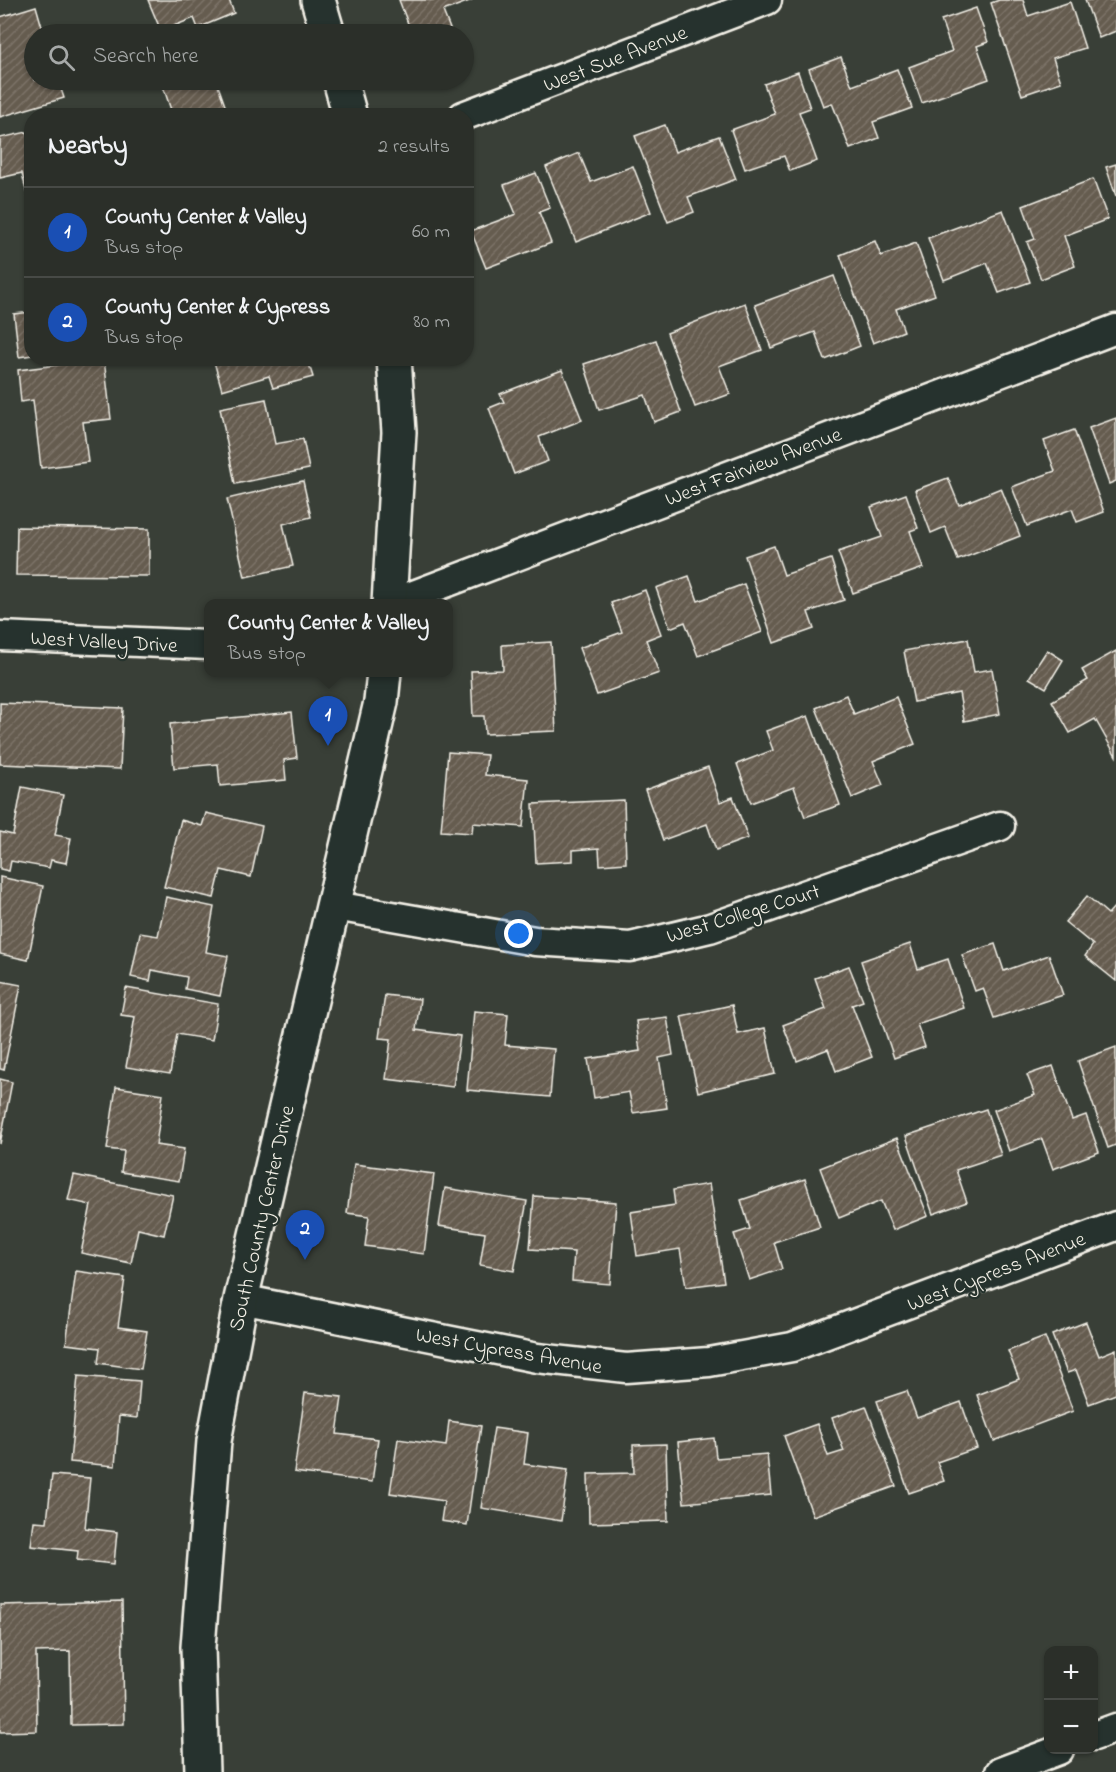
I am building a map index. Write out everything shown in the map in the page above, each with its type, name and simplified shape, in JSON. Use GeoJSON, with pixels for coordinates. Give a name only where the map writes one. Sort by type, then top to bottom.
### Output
{"type":"FeatureCollection","features":[{"type":"Feature","properties":{"kind":"street"},"geometry":{"type":"LineString","coordinates":[[318,0],[325,24]]}},
{"type":"Feature","properties":{"kind":"street","name":"West Sue Avenue"},"geometry":{"type":"LineString","coordinates":[[474,112],[767,0]]}},
{"type":"Feature","properties":{"kind":"street"},"geometry":{"type":"LineString","coordinates":[[343,90],[348,108]]}},
{"type":"Feature","properties":{"kind":"street","name":"West Fairview Avenue"},"geometry":{"type":"LineString","coordinates":[[401,599],[1116,329]]}},
{"type":"Feature","properties":{"kind":"street"},"geometry":{"type":"LineString","coordinates":[[390,599],[399,432],[395,366]]}},
{"type":"Feature","properties":{"kind":"street","name":"West Valley Drive"},"geometry":{"type":"LineString","coordinates":[[0,636],[204,645]]}},
{"type":"Feature","properties":{"kind":"street","name":"South County Center Drive"},"geometry":{"type":"LineString","coordinates":[[202,1772],[198,1647],[214,1441],[241,1299],[335,906],[381,702],[384,677]]}},
{"type":"Feature","properties":{"kind":"street","name":"West College Court"},"geometry":{"type":"LineString","coordinates":[[335,906],[535,941],[630,946],[711,928],[1000,826]]}},
{"type":"Feature","properties":{"kind":"street","name":"West Cypress Avenue"},"geometry":{"type":"LineString","coordinates":[[241,1299],[537,1358],[626,1368],[709,1362],[792,1347],[1116,1226]]}},
{"type":"Feature","properties":{"kind":"street"},"geometry":{"type":"LineString","coordinates":[[1098,1735],[1116,1728]]}},
{"type":"Feature","properties":{"kind":"street"},"geometry":{"type":"LineString","coordinates":[[1000,1772],[1046,1754]]}},
{"type":"Feature","properties":{"kind":"building"},"geometry":{"type":"Polygon","coordinates":[[[148,0],[229,0],[234,13],[208,24],[196,24],[194,18],[179,24],[158,24],[148,0]]]}},
{"type":"Feature","properties":{"kind":"building"},"geometry":{"type":"Polygon","coordinates":[[[399,0],[472,0],[443,11],[448,24],[408,24],[399,0]]]}},
{"type":"Feature","properties":{"kind":"building"},"geometry":{"type":"Polygon","coordinates":[[[999,0],[1023,0],[1028,16],[1070,2],[1085,48],[1053,58],[1061,82],[1022,95],[991,3],[999,0]]]}},
{"type":"Feature","properties":{"kind":"building"},"geometry":{"type":"Polygon","coordinates":[[[1085,0],[1116,0],[1116,31],[1099,38],[1085,0]]]}},
{"type":"Feature","properties":{"kind":"building"},"geometry":{"type":"Polygon","coordinates":[[[36,6],[41,24],[24,24],[24,90],[61,90],[64,98],[0,117],[0,17],[36,6]]]}},
{"type":"Feature","properties":{"kind":"building"},"geometry":{"type":"Polygon","coordinates":[[[976,8],[988,42],[977,46],[989,79],[922,103],[909,67],[952,51],[941,20],[976,8]]]}},
{"type":"Feature","properties":{"kind":"building"},"geometry":{"type":"Polygon","coordinates":[[[841,57],[852,86],[897,69],[912,108],[873,122],[879,138],[850,149],[832,103],[823,106],[809,69],[841,57]]]}},
{"type":"Feature","properties":{"kind":"building"},"geometry":{"type":"Polygon","coordinates":[[[798,72],[810,108],[799,112],[817,161],[790,171],[784,156],[745,169],[731,130],[775,114],[764,84],[798,72]]]}},
{"type":"Feature","properties":{"kind":"building"},"geometry":{"type":"Polygon","coordinates":[[[164,90],[220,90],[226,108],[170,108],[164,90]]]}},
{"type":"Feature","properties":{"kind":"building"},"geometry":{"type":"Polygon","coordinates":[[[665,125],[675,152],[719,136],[736,179],[688,197],[694,212],[668,222],[635,136],[665,125]]]}},
{"type":"Feature","properties":{"kind":"building"},"geometry":{"type":"Polygon","coordinates":[[[24,133],[24,182],[22,173],[0,178],[0,138],[24,133]]]}},
{"type":"Feature","properties":{"kind":"building"},"geometry":{"type":"Polygon","coordinates":[[[579,153],[591,182],[633,166],[651,212],[576,242],[546,167],[579,153]]]}},
{"type":"Feature","properties":{"kind":"building"},"geometry":{"type":"Polygon","coordinates":[[[1116,164],[1116,196],[1106,167],[1116,164]]]}},
{"type":"Feature","properties":{"kind":"building"},"geometry":{"type":"Polygon","coordinates":[[[536,173],[550,208],[539,212],[551,243],[486,268],[474,238],[474,230],[516,214],[504,185],[536,173]]]}},
{"type":"Feature","properties":{"kind":"building"},"geometry":{"type":"Polygon","coordinates":[[[1093,179],[1108,219],[1064,236],[1075,266],[1041,279],[1027,242],[1035,239],[1023,206],[1093,179]]]}},
{"type":"Feature","properties":{"kind":"building"},"geometry":{"type":"Polygon","coordinates":[[[1003,210],[1030,282],[999,293],[987,263],[944,280],[928,238],[1003,210]]]}},
{"type":"Feature","properties":{"kind":"building"},"geometry":{"type":"Polygon","coordinates":[[[875,241],[881,256],[916,243],[935,295],[896,309],[904,331],[873,343],[840,255],[875,241]]]}},
{"type":"Feature","properties":{"kind":"building"},"geometry":{"type":"Polygon","coordinates":[[[834,276],[860,346],[825,360],[815,332],[771,348],[755,305],[834,276]]]}},
{"type":"Feature","properties":{"kind":"building"},"geometry":{"type":"Polygon","coordinates":[[[745,303],[762,350],[719,366],[730,394],[695,407],[667,333],[745,303]]]}},
{"type":"Feature","properties":{"kind":"building"},"geometry":{"type":"Polygon","coordinates":[[[24,313],[24,356],[19,357],[14,314],[24,313]]]}},
{"type":"Feature","properties":{"kind":"building"},"geometry":{"type":"Polygon","coordinates":[[[656,340],[681,412],[654,422],[645,395],[599,410],[584,364],[656,340]]]}},
{"type":"Feature","properties":{"kind":"building"},"geometry":{"type":"Polygon","coordinates":[[[49,366],[105,366],[111,419],[83,422],[88,462],[41,468],[33,400],[21,402],[18,370],[49,366]]]}},
{"type":"Feature","properties":{"kind":"building"},"geometry":{"type":"Polygon","coordinates":[[[215,366],[310,366],[313,377],[273,388],[269,376],[222,390],[215,366]]]}},
{"type":"Feature","properties":{"kind":"building"},"geometry":{"type":"Polygon","coordinates":[[[562,370],[582,420],[539,437],[548,461],[514,474],[489,408],[504,402],[500,394],[562,370]]]}},
{"type":"Feature","properties":{"kind":"building"},"geometry":{"type":"Polygon","coordinates":[[[266,399],[275,444],[303,439],[309,469],[235,484],[220,408],[266,399]]]}},
{"type":"Feature","properties":{"kind":"building"},"geometry":{"type":"Polygon","coordinates":[[[1116,418],[1116,481],[1109,484],[1089,428],[1116,418]]]}},
{"type":"Feature","properties":{"kind":"building"},"geometry":{"type":"Polygon","coordinates":[[[1074,430],[1104,512],[1077,522],[1072,509],[1027,526],[1012,487],[1055,471],[1044,441],[1074,430]]]}},
{"type":"Feature","properties":{"kind":"building"},"geometry":{"type":"Polygon","coordinates":[[[948,478],[959,505],[1001,488],[1020,536],[958,560],[945,527],[931,533],[915,490],[948,478]]]}},
{"type":"Feature","properties":{"kind":"building"},"geometry":{"type":"Polygon","coordinates":[[[303,481],[311,517],[283,524],[293,566],[245,577],[227,499],[303,481]]]}},
{"type":"Feature","properties":{"kind":"building"},"geometry":{"type":"Polygon","coordinates":[[[906,494],[918,528],[910,531],[923,568],[853,593],[838,552],[882,537],[871,507],[906,494]]]}},
{"type":"Feature","properties":{"kind":"building"},"geometry":{"type":"Polygon","coordinates":[[[17,527],[149,529],[149,576],[16,575],[17,527]]]}},
{"type":"Feature","properties":{"kind":"building"},"geometry":{"type":"Polygon","coordinates":[[[774,546],[784,575],[831,559],[844,600],[808,612],[814,629],[774,643],[745,556],[774,546]]]}},
{"type":"Feature","properties":{"kind":"building"},"geometry":{"type":"Polygon","coordinates":[[[689,576],[698,601],[744,584],[762,632],[698,656],[685,622],[670,628],[656,588],[689,576]]]}},
{"type":"Feature","properties":{"kind":"building"},"geometry":{"type":"Polygon","coordinates":[[[645,590],[661,634],[646,640],[659,673],[597,695],[579,648],[622,632],[611,603],[645,590]]]}},
{"type":"Feature","properties":{"kind":"building"},"geometry":{"type":"Polygon","coordinates":[[[968,639],[974,672],[992,669],[1000,714],[964,721],[959,693],[914,702],[904,651],[968,639]]]}},
{"type":"Feature","properties":{"kind":"building"},"geometry":{"type":"Polygon","coordinates":[[[551,642],[556,731],[485,734],[484,716],[473,716],[471,671],[503,670],[502,645],[551,642]]]}},
{"type":"Feature","properties":{"kind":"building"},"geometry":{"type":"Polygon","coordinates":[[[1047,650],[1063,660],[1046,688],[1029,678],[1047,650]]]}},
{"type":"Feature","properties":{"kind":"building"},"geometry":{"type":"Polygon","coordinates":[[[1116,651],[1116,756],[1095,719],[1070,733],[1052,701],[1088,680],[1082,670],[1116,651]]]}},
{"type":"Feature","properties":{"kind":"building"},"geometry":{"type":"Polygon","coordinates":[[[846,695],[854,714],[896,697],[915,744],[873,761],[883,785],[852,798],[816,708],[846,695]]]}},
{"type":"Feature","properties":{"kind":"building"},"geometry":{"type":"Polygon","coordinates":[[[0,703],[123,708],[120,769],[0,764],[0,703]]]}},
{"type":"Feature","properties":{"kind":"building"},"geometry":{"type":"Polygon","coordinates":[[[292,712],[297,758],[284,760],[286,780],[220,786],[218,764],[174,768],[170,724],[292,712]]]}},
{"type":"Feature","properties":{"kind":"building"},"geometry":{"type":"Polygon","coordinates":[[[808,716],[840,805],[805,817],[794,787],[751,803],[737,764],[773,750],[766,731],[808,716]]]}},
{"type":"Feature","properties":{"kind":"building"},"geometry":{"type":"Polygon","coordinates":[[[448,752],[487,755],[485,775],[528,779],[523,827],[473,823],[472,833],[441,831],[448,752]]]}},
{"type":"Feature","properties":{"kind":"building"},"geometry":{"type":"Polygon","coordinates":[[[708,767],[720,802],[733,797],[748,838],[716,850],[707,824],[663,840],[645,790],[708,767]]]}},
{"type":"Feature","properties":{"kind":"building"},"geometry":{"type":"Polygon","coordinates":[[[22,787],[63,795],[55,835],[71,838],[66,863],[51,860],[49,868],[11,861],[9,871],[0,869],[0,832],[13,835],[22,787]]]}},
{"type":"Feature","properties":{"kind":"building"},"geometry":{"type":"Polygon","coordinates":[[[624,800],[626,863],[600,865],[599,848],[573,850],[573,861],[536,863],[533,804],[624,800]]]}},
{"type":"Feature","properties":{"kind":"building"},"geometry":{"type":"Polygon","coordinates":[[[206,813],[262,826],[251,877],[221,870],[214,898],[164,887],[181,820],[202,826],[206,813]]]}},
{"type":"Feature","properties":{"kind":"building"},"geometry":{"type":"Polygon","coordinates":[[[0,877],[43,886],[28,960],[0,954],[0,877]]]}},
{"type":"Feature","properties":{"kind":"building"},"geometry":{"type":"Polygon","coordinates":[[[1087,896],[1108,914],[1116,905],[1116,981],[1085,956],[1093,945],[1065,922],[1087,896]]]}},
{"type":"Feature","properties":{"kind":"building"},"geometry":{"type":"Polygon","coordinates":[[[166,897],[214,907],[206,952],[228,956],[220,996],[185,989],[187,977],[152,970],[150,981],[131,977],[140,933],[158,936],[166,897]]]}},
{"type":"Feature","properties":{"kind":"building"},"geometry":{"type":"Polygon","coordinates":[[[910,944],[918,969],[948,959],[964,1008],[917,1024],[925,1047],[894,1058],[861,961],[910,944]]]}},
{"type":"Feature","properties":{"kind":"building"},"geometry":{"type":"Polygon","coordinates":[[[995,944],[1004,971],[1049,955],[1063,995],[994,1018],[983,988],[975,991],[962,955],[995,944]]]}},
{"type":"Feature","properties":{"kind":"building"},"geometry":{"type":"Polygon","coordinates":[[[849,966],[863,1001],[852,1005],[872,1057],[836,1071],[828,1049],[797,1061],[783,1025],[826,1009],[815,978],[849,966]]]}},
{"type":"Feature","properties":{"kind":"building"},"geometry":{"type":"Polygon","coordinates":[[[0,981],[21,985],[4,1070],[0,1069],[0,981]]]}},
{"type":"Feature","properties":{"kind":"building"},"geometry":{"type":"Polygon","coordinates":[[[126,988],[218,1004],[212,1040],[177,1034],[170,1074],[126,1067],[135,1017],[121,1015],[126,988]]]}},
{"type":"Feature","properties":{"kind":"building"},"geometry":{"type":"Polygon","coordinates":[[[385,995],[420,999],[416,1030],[460,1036],[453,1087],[386,1079],[391,1039],[379,1038],[385,995]]]}},
{"type":"Feature","properties":{"kind":"building"},"geometry":{"type":"Polygon","coordinates":[[[732,1005],[738,1034],[765,1028],[775,1074],[698,1092],[681,1016],[732,1005]]]}},
{"type":"Feature","properties":{"kind":"building"},"geometry":{"type":"Polygon","coordinates":[[[474,1011],[508,1014],[505,1045],[554,1049],[550,1097],[467,1090],[474,1011]]]}},
{"type":"Feature","properties":{"kind":"building"},"geometry":{"type":"Polygon","coordinates":[[[667,1017],[673,1055],[659,1058],[667,1108],[633,1113],[629,1092],[594,1098],[588,1059],[640,1051],[636,1021],[667,1017]]]}},
{"type":"Feature","properties":{"kind":"building"},"geometry":{"type":"Polygon","coordinates":[[[1116,1047],[1116,1145],[1108,1148],[1078,1061],[1116,1047]]]}},
{"type":"Feature","properties":{"kind":"building"},"geometry":{"type":"Polygon","coordinates":[[[1053,1066],[1072,1120],[1086,1115],[1099,1152],[1053,1169],[1042,1139],[1009,1151],[994,1110],[1035,1095],[1027,1075],[1053,1066]]]}},
{"type":"Feature","properties":{"kind":"building"},"geometry":{"type":"Polygon","coordinates":[[[0,1079],[12,1082],[0,1144],[0,1079]]]}},
{"type":"Feature","properties":{"kind":"building"},"geometry":{"type":"Polygon","coordinates":[[[116,1087],[163,1094],[156,1145],[184,1149],[179,1181],[121,1172],[124,1151],[107,1149],[116,1087]]]}},
{"type":"Feature","properties":{"kind":"building"},"geometry":{"type":"Polygon","coordinates":[[[986,1109],[1001,1155],[956,1170],[967,1202],[933,1214],[906,1136],[986,1109]]]}},
{"type":"Feature","properties":{"kind":"building"},"geometry":{"type":"Polygon","coordinates":[[[897,1138],[928,1216],[893,1230],[881,1201],[839,1218],[820,1168],[897,1138]]]}},
{"type":"Feature","properties":{"kind":"building"},"geometry":{"type":"Polygon","coordinates":[[[354,1164],[434,1174],[424,1254],[365,1246],[369,1216],[347,1213],[354,1164]]]}},
{"type":"Feature","properties":{"kind":"building"},"geometry":{"type":"Polygon","coordinates":[[[74,1175],[173,1195],[164,1235],[138,1229],[131,1263],[81,1253],[91,1205],[68,1200],[74,1175]]]}},
{"type":"Feature","properties":{"kind":"building"},"geometry":{"type":"Polygon","coordinates":[[[805,1179],[820,1227],[774,1242],[782,1269],[749,1280],[734,1234],[750,1229],[741,1200],[805,1179]]]}},
{"type":"Feature","properties":{"kind":"building"},"geometry":{"type":"Polygon","coordinates":[[[709,1184],[724,1282],[686,1287],[680,1249],[637,1256],[631,1212],[675,1205],[673,1190],[709,1184]]]}},
{"type":"Feature","properties":{"kind":"building"},"geometry":{"type":"Polygon","coordinates":[[[445,1188],[527,1201],[514,1271],[480,1265],[485,1233],[439,1226],[445,1188]]]}},
{"type":"Feature","properties":{"kind":"building"},"geometry":{"type":"Polygon","coordinates":[[[534,1196],[616,1202],[610,1284],[572,1281],[574,1252],[530,1249],[534,1196]]]}},
{"type":"Feature","properties":{"kind":"building"},"geometry":{"type":"Polygon","coordinates":[[[76,1271],[125,1278],[118,1327],[147,1331],[141,1369],[98,1363],[100,1348],[66,1344],[76,1271]]]}},
{"type":"Feature","properties":{"kind":"building"},"geometry":{"type":"Polygon","coordinates":[[[1086,1322],[1099,1356],[1116,1349],[1116,1394],[1089,1404],[1076,1370],[1067,1373],[1052,1335],[1086,1322]]]}},
{"type":"Feature","properties":{"kind":"building"},"geometry":{"type":"Polygon","coordinates":[[[1045,1337],[1073,1411],[994,1441],[977,1395],[1019,1379],[1008,1351],[1045,1337]]]}},
{"type":"Feature","properties":{"kind":"building"},"geometry":{"type":"Polygon","coordinates":[[[78,1376],[140,1381],[137,1418],[119,1416],[115,1466],[70,1462],[78,1376]]]}},
{"type":"Feature","properties":{"kind":"building"},"geometry":{"type":"Polygon","coordinates":[[[907,1391],[917,1418],[961,1402],[977,1448],[937,1462],[944,1481],[909,1493],[877,1401],[907,1391]]]}},
{"type":"Feature","properties":{"kind":"building"},"geometry":{"type":"Polygon","coordinates":[[[305,1393],[342,1397],[337,1434],[378,1439],[372,1482],[294,1472],[305,1393]]]}},
{"type":"Feature","properties":{"kind":"building"},"geometry":{"type":"Polygon","coordinates":[[[866,1406],[896,1486],[813,1516],[784,1436],[817,1424],[828,1456],[844,1451],[832,1418],[866,1406]]]}},
{"type":"Feature","properties":{"kind":"building"},"geometry":{"type":"Polygon","coordinates":[[[449,1421],[481,1426],[467,1525],[441,1521],[444,1501],[390,1493],[398,1439],[446,1446],[449,1421]]]}},
{"type":"Feature","properties":{"kind":"building"},"geometry":{"type":"Polygon","coordinates":[[[494,1428],[528,1433],[524,1464],[568,1470],[561,1521],[481,1508],[494,1428]]]}},
{"type":"Feature","properties":{"kind":"building"},"geometry":{"type":"Polygon","coordinates":[[[714,1438],[716,1458],[767,1454],[771,1495],[684,1503],[678,1442],[714,1438]]]}},
{"type":"Feature","properties":{"kind":"building"},"geometry":{"type":"Polygon","coordinates":[[[666,1444],[668,1521],[589,1523],[588,1474],[634,1473],[633,1445],[666,1444]]]}},
{"type":"Feature","properties":{"kind":"building"},"geometry":{"type":"Polygon","coordinates":[[[52,1475],[90,1478],[85,1528],[117,1532],[114,1564],[77,1560],[78,1551],[31,1546],[34,1521],[47,1522],[52,1475]]]}},
{"type":"Feature","properties":{"kind":"building"},"geometry":{"type":"Polygon","coordinates":[[[122,1602],[124,1724],[71,1725],[70,1651],[36,1652],[37,1731],[0,1732],[0,1605],[122,1602]]]}},
{"type":"Feature","properties":{"kind":"place","name":"County Center & Valley"},"geometry":{"type":"Point","coordinates":[328,746]}},
{"type":"Feature","properties":{"kind":"place","name":"County Center & Cypress"},"geometry":{"type":"Point","coordinates":[305,1260]}}]}
